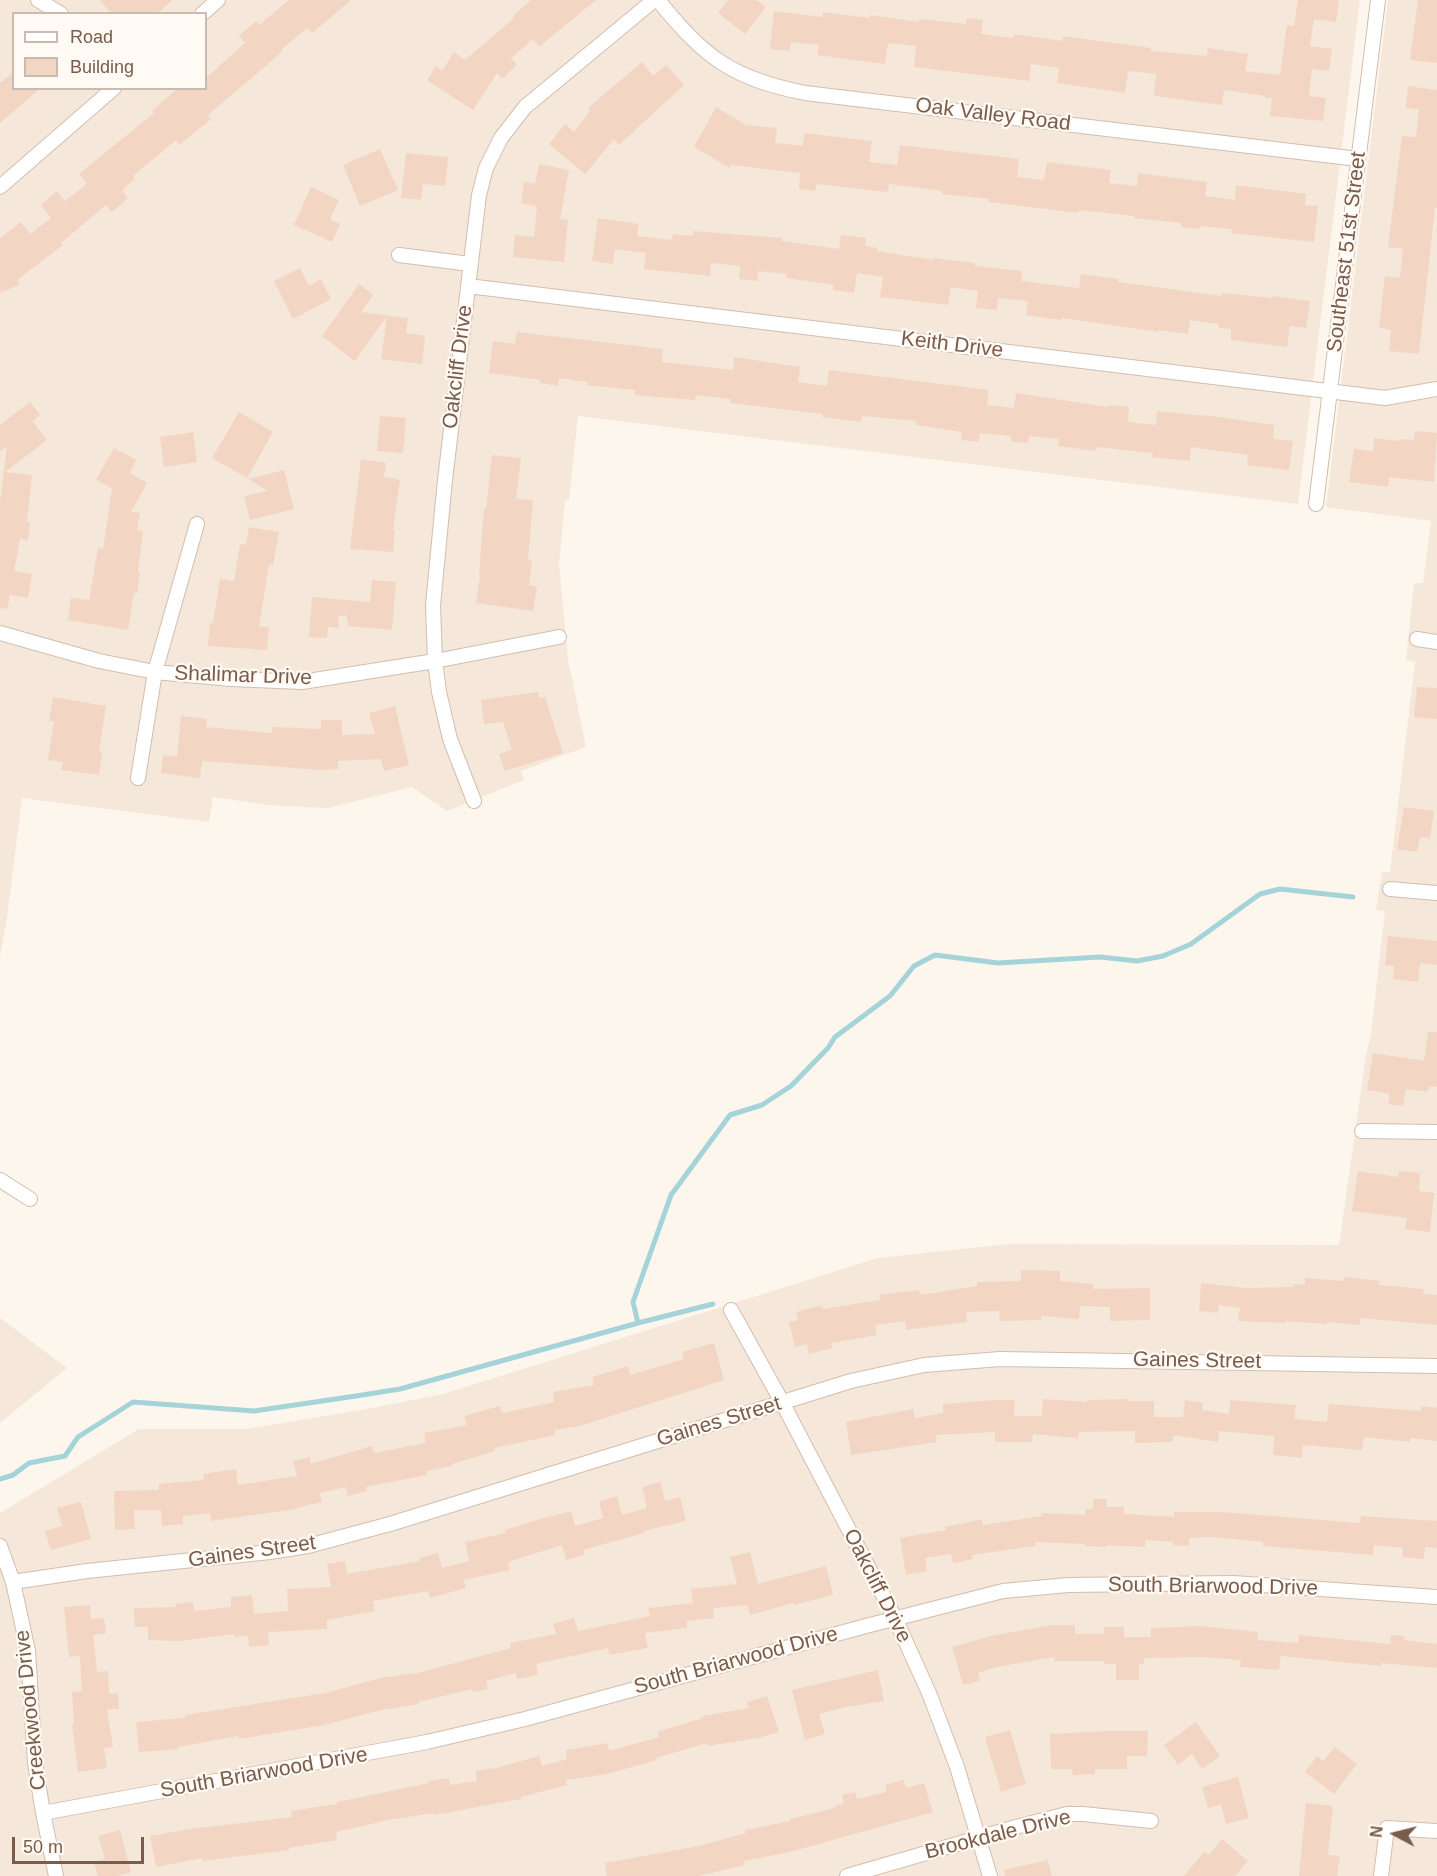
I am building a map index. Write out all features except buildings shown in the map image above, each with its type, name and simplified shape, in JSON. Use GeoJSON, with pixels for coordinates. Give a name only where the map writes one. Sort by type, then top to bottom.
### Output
{"type":"FeatureCollection","features":[{"type":"Feature","properties":{"kind":"street"},"geometry":{"type":"LineString","coordinates":[[38,0],[59,12]]}},
{"type":"Feature","properties":{"kind":"street"},"geometry":{"type":"LineString","coordinates":[[204,12],[218,0]]}},
{"type":"Feature","properties":{"kind":"street","name":"Oak Valley Road"},"geometry":{"type":"LineString","coordinates":[[656,0],[700,47],[717,60],[745,76],[783,89],[817,95],[1358,159]]}},
{"type":"Feature","properties":{"kind":"street","name":"Oakcliff Drive"},"geometry":{"type":"LineString","coordinates":[[474,801],[450,739],[439,692],[435,661],[433,605],[445,480],[479,195],[486,168],[501,138],[525,107],[656,0]]}},
{"type":"Feature","properties":{"kind":"street","name":"Southeast 51st Street"},"geometry":{"type":"LineString","coordinates":[[1316,504],[1378,0]]}},
{"type":"Feature","properties":{"kind":"street"},"geometry":{"type":"LineString","coordinates":[[0,187],[112,90]]}},
{"type":"Feature","properties":{"kind":"street"},"geometry":{"type":"LineString","coordinates":[[399,255],[470,264]]}},
{"type":"Feature","properties":{"kind":"street","name":"Keith Drive"},"geometry":{"type":"LineString","coordinates":[[468,286],[1385,398],[1437,389]]}},
{"type":"Feature","properties":{"kind":"street"},"geometry":{"type":"LineString","coordinates":[[138,778],[155,672],[197,524]]}},
{"type":"Feature","properties":{"kind":"street","name":"Shalimar Drive"},"geometry":{"type":"LineString","coordinates":[[0,633],[99,661],[155,672],[231,679],[302,682],[435,661],[559,637]]}},
{"type":"Feature","properties":{"kind":"street"},"geometry":{"type":"LineString","coordinates":[[1417,639],[1437,642]]}},
{"type":"Feature","properties":{"kind":"street"},"geometry":{"type":"LineString","coordinates":[[1390,890],[1437,893]]}},
{"type":"Feature","properties":{"kind":"street"},"geometry":{"type":"LineString","coordinates":[[1362,1131],[1437,1132]]}},
{"type":"Feature","properties":{"kind":"street"},"geometry":{"type":"LineString","coordinates":[[0,1180],[30,1199]]}},
{"type":"Feature","properties":{"kind":"street","name":"Oakcliff Drive"},"geometry":{"type":"LineString","coordinates":[[731,1310],[895,1618],[929,1694],[957,1767],[990,1876]]}},
{"type":"Feature","properties":{"kind":"street","name":"Gaines Street"},"geometry":{"type":"LineString","coordinates":[[14,1582],[308,1546],[390,1524],[851,1381],[924,1365],[964,1360],[1010,1359],[1437,1366]]}},
{"type":"Feature","properties":{"kind":"street","name":"Creekwood Drive"},"geometry":{"type":"LineString","coordinates":[[0,1546],[14,1582],[28,1651],[35,1763],[56,1876]]}},
{"type":"Feature","properties":{"kind":"street","name":"South Briarwood Drive"},"geometry":{"type":"LineString","coordinates":[[43,1813],[427,1742],[525,1719],[895,1618],[1003,1591],[1068,1585],[1233,1583],[1437,1597]]}},
{"type":"Feature","properties":{"kind":"street","name":"Brookdale Drive"},"geometry":{"type":"LineString","coordinates":[[846,1876],[1067,1814],[1151,1821]]}},
{"type":"Feature","properties":{"kind":"street"},"geometry":{"type":"LineString","coordinates":[[1381,1876],[1388,1828],[1437,1831]]}},
{"type":"Feature","properties":{"kind":"shaded area"},"geometry":{"type":"Polygon","coordinates":[[[0,0],[1360,0],[1298,504],[578,416],[569,500],[565,501],[559,564],[568,659],[586,747],[521,771],[524,780],[447,811],[412,787],[328,808],[268,805],[213,797],[209,822],[22,798],[0,957],[0,0]]]}},
{"type":"Feature","properties":{"kind":"shaded area"},"geometry":{"type":"Polygon","coordinates":[[[1388,0],[1437,0],[1437,1876],[0,1876],[0,1513],[139,1429],[247,1429],[443,1394],[878,1258],[1008,1244],[1339,1245],[1371,1034],[1385,911],[1376,910],[1382,872],[1390,872],[1415,662],[1406,660],[1414,583],[1423,583],[1431,521],[1326,507],[1388,0]]]}},
{"type":"Feature","properties":{"kind":"shaded area"},"geometry":{"type":"Polygon","coordinates":[[[0,1318],[67,1368],[0,1423],[0,1318]]]}},
{"type":"Feature","properties":{"kind":"waterway"},"geometry":{"type":"LineString","coordinates":[[0,1479],[13,1475],[29,1463],[65,1456],[78,1437],[133,1402],[254,1411],[356,1396],[400,1389],[638,1323],[633,1302],[671,1195],[730,1115],[762,1105],[791,1086],[828,1048],[835,1037],[890,996],[914,966],[935,955],[998,963],[1100,957],[1137,961],[1163,956],[1191,944],[1260,894],[1280,889],[1353,897]]}},
{"type":"Feature","properties":{"kind":"waterway"},"geometry":{"type":"LineString","coordinates":[[638,1323],[713,1304]]}}]}
